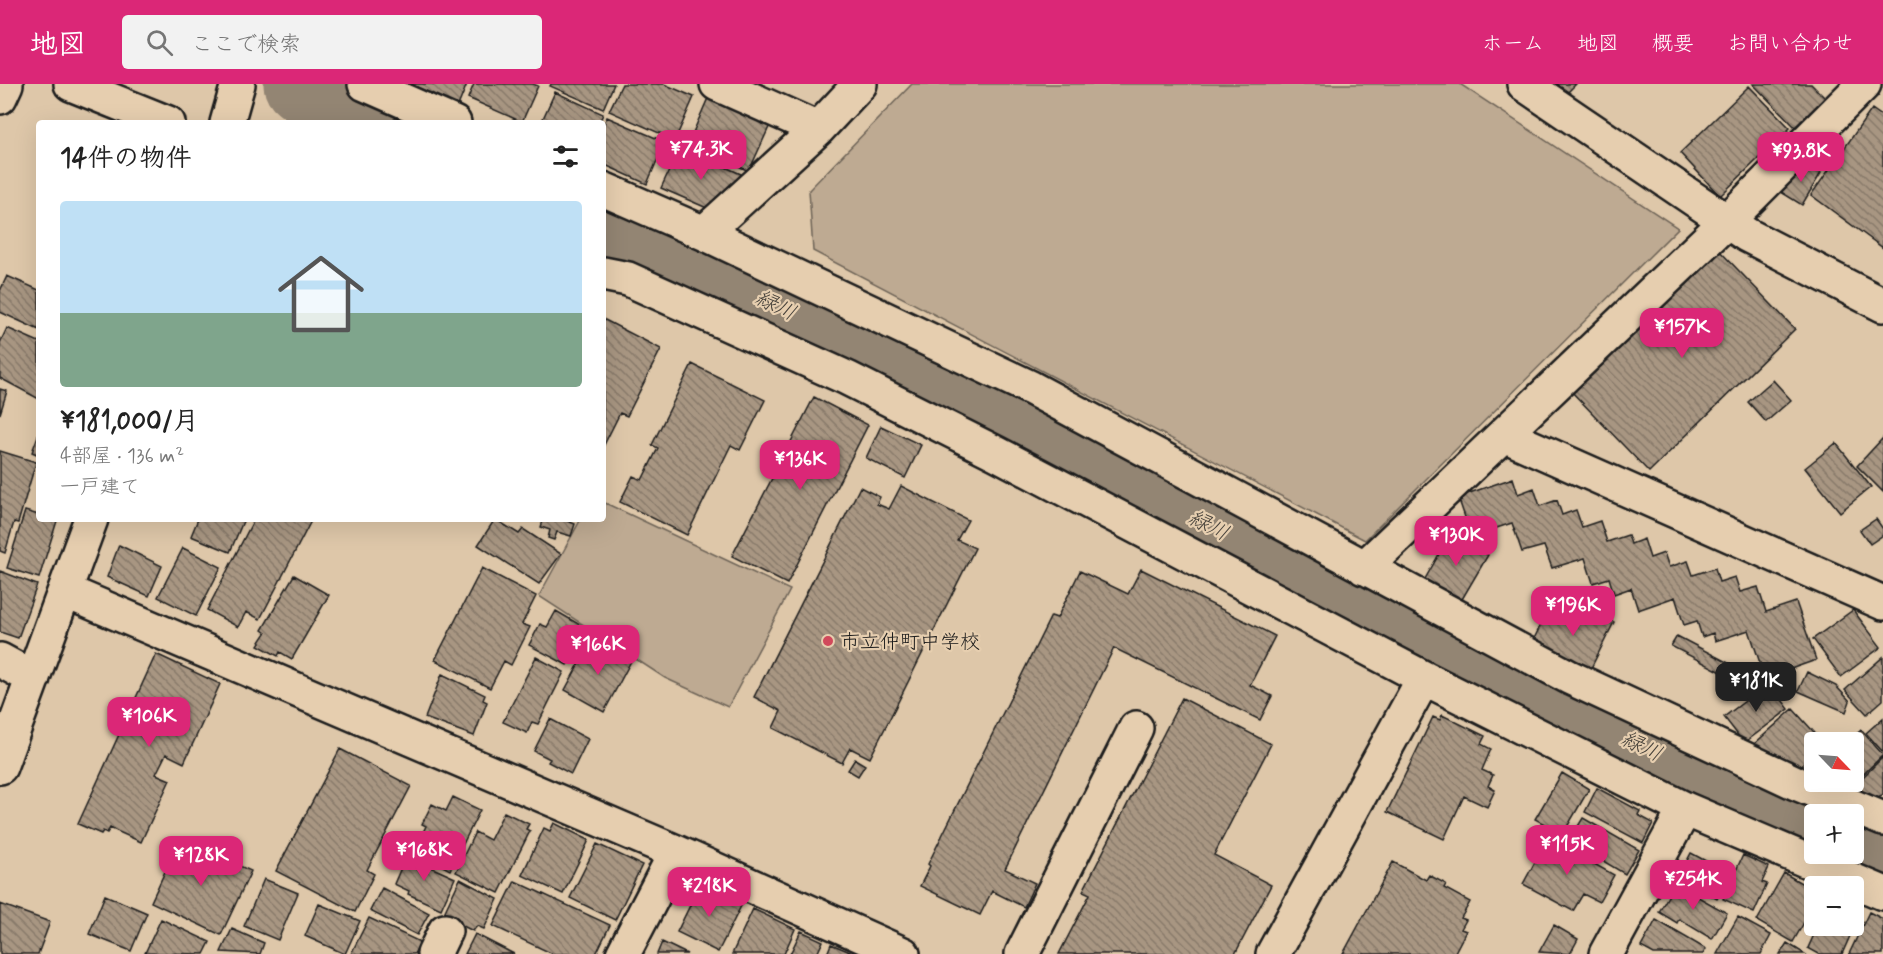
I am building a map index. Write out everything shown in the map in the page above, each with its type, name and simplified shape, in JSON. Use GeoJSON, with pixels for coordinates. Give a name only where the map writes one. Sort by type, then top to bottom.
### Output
{"type":"FeatureCollection","features":[{"type":"Feature","properties":{"kind":"street"},"geometry":{"type":"LineString","coordinates":[[0,97],[6,84]]}},
{"type":"Feature","properties":{"kind":"street"},"geometry":{"type":"LineString","coordinates":[[71,84],[161,120]]}},
{"type":"Feature","properties":{"kind":"street"},"geometry":{"type":"LineString","coordinates":[[228,120],[238,84]]}},
{"type":"Feature","properties":{"kind":"street"},"geometry":{"type":"LineString","coordinates":[[365,84],[447,120]]}},
{"type":"Feature","properties":{"kind":"street"},"geometry":{"type":"LineString","coordinates":[[717,84],[818,129]]}},
{"type":"Feature","properties":{"kind":"street"},"geometry":{"type":"LineString","coordinates":[[704,233],[818,129],[860,84]]}},
{"type":"Feature","properties":{"kind":"street"},"geometry":{"type":"LineString","coordinates":[[1524,84],[1747,234],[1883,305]]}},
{"type":"Feature","properties":{"kind":"street"},"geometry":{"type":"LineString","coordinates":[[1364,568],[1727,221],[1864,84]]}},
{"type":"Feature","properties":{"kind":"street"},"geometry":{"type":"LineString","coordinates":[[606,190],[704,233],[1031,388],[1569,677],[1796,783],[1883,819]]}},
{"type":"Feature","properties":{"kind":"street"},"geometry":{"type":"LineString","coordinates":[[606,275],[628,279],[847,378],[1007,458],[1424,678],[1685,809],[1883,893]]}},
{"type":"Feature","properties":{"kind":"street"},"geometry":{"type":"LineString","coordinates":[[1504,435],[1883,603]]}},
{"type":"Feature","properties":{"kind":"street"},"geometry":{"type":"LineString","coordinates":[[0,767],[90,522]]}},
{"type":"Feature","properties":{"kind":"street"},"geometry":{"type":"LineString","coordinates":[[65,591],[676,852],[903,954]]}},
{"type":"Feature","properties":{"kind":"street"},"geometry":{"type":"LineString","coordinates":[[0,660],[33,678]]}},
{"type":"Feature","properties":{"kind":"street"},"geometry":{"type":"LineString","coordinates":[[1273,954],[1424,678]]}},
{"type":"Feature","properties":{"kind":"street"},"geometry":{"type":"LineString","coordinates":[[1022,954],[1136,728]]}},
{"type":"Feature","properties":{"kind":"street"},"geometry":{"type":"LineString","coordinates":[[1605,954],[1685,809]]}},
{"type":"Feature","properties":{"kind":"street"},"geometry":{"type":"LineString","coordinates":[[623,954],[676,852]]}},
{"type":"Feature","properties":{"kind":"shaded area"},"geometry":{"type":"Polygon","coordinates":[[[912,84],[1460,84],[1678,228],[1365,540],[813,251],[809,190],[912,84]]]}},
{"type":"Feature","properties":{"kind":"shaded area"},"geometry":{"type":"Polygon","coordinates":[[[606,503],[790,590],[728,707],[665,678],[539,596],[579,522],[606,522],[606,503]]]}},
{"type":"Feature","properties":{"kind":"building"},"geometry":{"type":"Polygon","coordinates":[[[410,84],[467,84],[458,106],[410,84]]]}},
{"type":"Feature","properties":{"kind":"building"},"geometry":{"type":"Polygon","coordinates":[[[474,84],[533,84],[538,86],[523,120],[518,120],[468,98],[474,84]]]}},
{"type":"Feature","properties":{"kind":"building"},"geometry":{"type":"Polygon","coordinates":[[[551,84],[614,84],[603,109],[550,86],[551,84]]]}},
{"type":"Feature","properties":{"kind":"building"},"geometry":{"type":"Polygon","coordinates":[[[622,84],[664,84],[694,97],[675,140],[609,111],[622,84]]]}},
{"type":"Feature","properties":{"kind":"building"},"geometry":{"type":"Polygon","coordinates":[[[1557,84],[1576,84],[1566,94],[1557,84]]]}},
{"type":"Feature","properties":{"kind":"building"},"geometry":{"type":"Polygon","coordinates":[[[1753,84],[1811,84],[1825,98],[1795,127],[1753,84]]]}},
{"type":"Feature","properties":{"kind":"building"},"geometry":{"type":"Polygon","coordinates":[[[1749,86],[1790,128],[1720,196],[1680,153],[1749,86]]]}},
{"type":"Feature","properties":{"kind":"building"},"geometry":{"type":"Polygon","coordinates":[[[555,92],[603,114],[600,120],[542,120],[555,92]]]}},
{"type":"Feature","properties":{"kind":"building"},"geometry":{"type":"Polygon","coordinates":[[[708,98],[770,125],[749,171],[688,144],[708,98]]]}},
{"type":"Feature","properties":{"kind":"building"},"geometry":{"type":"Polygon","coordinates":[[[1872,109],[1883,117],[1883,248],[1811,195],[1872,109]]]}},
{"type":"Feature","properties":{"kind":"building"},"geometry":{"type":"Polygon","coordinates":[[[607,117],[665,142],[647,184],[606,165],[607,117]]]}},
{"type":"Feature","properties":{"kind":"building"},"geometry":{"type":"Polygon","coordinates":[[[680,147],[741,174],[723,215],[661,188],[680,147]]]}},
{"type":"Feature","properties":{"kind":"building"},"geometry":{"type":"Polygon","coordinates":[[[1801,161],[1821,173],[1802,205],[1781,192],[1801,161]]]}},
{"type":"Feature","properties":{"kind":"building"},"geometry":{"type":"Polygon","coordinates":[[[1715,246],[1795,329],[1649,472],[1569,389],[1715,246]]]}},
{"type":"Feature","properties":{"kind":"building"},"geometry":{"type":"Polygon","coordinates":[[[7,276],[36,289],[36,329],[0,312],[0,291],[7,276]]]}},
{"type":"Feature","properties":{"kind":"building"},"geometry":{"type":"Polygon","coordinates":[[[606,321],[661,349],[627,416],[620,413],[606,441],[606,321]]]}},
{"type":"Feature","properties":{"kind":"building"},"geometry":{"type":"Polygon","coordinates":[[[7,328],[36,341],[36,397],[0,378],[0,343],[7,328]]]}},
{"type":"Feature","properties":{"kind":"building"},"geometry":{"type":"Polygon","coordinates":[[[692,364],[765,400],[740,450],[731,445],[687,535],[620,502],[633,476],[642,480],[658,448],[652,445],[692,364]]]}},
{"type":"Feature","properties":{"kind":"building"},"geometry":{"type":"Polygon","coordinates":[[[1773,380],[1791,400],[1766,422],[1748,402],[1773,380]]]}},
{"type":"Feature","properties":{"kind":"building"},"geometry":{"type":"Polygon","coordinates":[[[0,389],[7,391],[0,414],[0,389]]]}},
{"type":"Feature","properties":{"kind":"building"},"geometry":{"type":"Polygon","coordinates":[[[814,397],[868,425],[787,584],[732,556],[814,397]]]}},
{"type":"Feature","properties":{"kind":"building"},"geometry":{"type":"Polygon","coordinates":[[[881,426],[921,445],[905,478],[866,458],[881,426]]]}},
{"type":"Feature","properties":{"kind":"building"},"geometry":{"type":"Polygon","coordinates":[[[1883,438],[1883,492],[1857,466],[1883,438]]]}},
{"type":"Feature","properties":{"kind":"building"},"geometry":{"type":"Polygon","coordinates":[[[36,441],[36,454],[32,452],[36,441]]]}},
{"type":"Feature","properties":{"kind":"building"},"geometry":{"type":"Polygon","coordinates":[[[1836,443],[1871,487],[1840,512],[1805,468],[1836,443]]]}},
{"type":"Feature","properties":{"kind":"building"},"geometry":{"type":"Polygon","coordinates":[[[0,451],[36,462],[18,523],[14,522],[5,553],[0,551],[0,451]]]}},
{"type":"Feature","properties":{"kind":"building"},"geometry":{"type":"Polygon","coordinates":[[[1513,478],[1518,494],[1534,488],[1540,506],[1557,500],[1562,515],[1576,510],[1582,527],[1600,521],[1607,542],[1628,535],[1631,544],[1644,539],[1650,558],[1664,553],[1669,567],[1688,561],[1693,575],[1715,568],[1719,582],[1735,577],[1740,592],[1758,587],[1766,612],[1796,602],[1816,660],[1765,678],[1749,630],[1715,641],[1713,633],[1702,637],[1697,621],[1684,625],[1675,597],[1638,610],[1631,588],[1614,594],[1609,578],[1593,583],[1585,558],[1552,568],[1544,546],[1522,552],[1512,523],[1478,534],[1475,526],[1469,529],[1458,497],[1513,478]]]}},
{"type":"Feature","properties":{"kind":"building"},"geometry":{"type":"Polygon","coordinates":[[[901,486],[968,520],[957,540],[975,548],[870,758],[850,748],[842,763],[773,728],[781,711],[754,697],[860,487],[880,497],[877,504],[889,509],[901,486]]]}},
{"type":"Feature","properties":{"kind":"building"},"geometry":{"type":"Polygon","coordinates":[[[25,511],[36,514],[36,522],[57,522],[39,578],[7,568],[25,511]]]}},
{"type":"Feature","properties":{"kind":"building"},"geometry":{"type":"Polygon","coordinates":[[[1876,519],[1883,529],[1883,535],[1870,544],[1860,530],[1876,519]]]}},
{"type":"Feature","properties":{"kind":"building"},"geometry":{"type":"Polygon","coordinates":[[[197,522],[243,522],[230,552],[191,536],[197,522]]]}},
{"type":"Feature","properties":{"kind":"building"},"geometry":{"type":"Polygon","coordinates":[[[252,522],[310,522],[260,619],[246,612],[238,627],[207,610],[252,522]]]}},
{"type":"Feature","properties":{"kind":"building"},"geometry":{"type":"Polygon","coordinates":[[[493,522],[500,522],[519,534],[523,529],[561,554],[539,584],[478,545],[493,522]]]}},
{"type":"Feature","properties":{"kind":"building"},"geometry":{"type":"Polygon","coordinates":[[[543,522],[575,524],[571,536],[557,532],[554,540],[548,538],[550,530],[541,527],[543,522]]]}},
{"type":"Feature","properties":{"kind":"building"},"geometry":{"type":"Polygon","coordinates":[[[1451,533],[1488,555],[1461,601],[1425,579],[1451,533]]]}},
{"type":"Feature","properties":{"kind":"building"},"geometry":{"type":"Polygon","coordinates":[[[119,545],[162,566],[149,596],[107,577],[119,545]]]}},
{"type":"Feature","properties":{"kind":"building"},"geometry":{"type":"Polygon","coordinates":[[[183,548],[221,567],[196,616],[158,597],[183,548]]]}},
{"type":"Feature","properties":{"kind":"building"},"geometry":{"type":"Polygon","coordinates":[[[482,568],[536,596],[522,624],[530,627],[511,665],[504,661],[490,688],[435,660],[482,568]]]}},
{"type":"Feature","properties":{"kind":"building"},"geometry":{"type":"Polygon","coordinates":[[[1141,569],[1275,636],[1250,685],[1272,696],[1260,720],[1114,648],[1005,869],[1035,883],[1024,907],[992,891],[980,915],[920,886],[930,866],[928,864],[1051,616],[1057,618],[1080,571],[1128,594],[1141,569]]]}},
{"type":"Feature","properties":{"kind":"building"},"geometry":{"type":"Polygon","coordinates":[[[0,571],[37,585],[18,638],[0,632],[0,571]]]}},
{"type":"Feature","properties":{"kind":"building"},"geometry":{"type":"Polygon","coordinates":[[[294,575],[329,595],[292,659],[280,652],[278,656],[258,645],[266,633],[262,630],[294,575]]]}},
{"type":"Feature","properties":{"kind":"building"},"geometry":{"type":"Polygon","coordinates":[[[1551,604],[1582,619],[1588,609],[1614,622],[1588,674],[1531,645],[1551,604]]]}},
{"type":"Feature","properties":{"kind":"building"},"geometry":{"type":"Polygon","coordinates":[[[1853,610],[1881,647],[1841,677],[1813,639],[1853,610]]]}},
{"type":"Feature","properties":{"kind":"building"},"geometry":{"type":"Polygon","coordinates":[[[556,611],[587,629],[567,665],[529,645],[540,624],[547,627],[556,611]]]}},
{"type":"Feature","properties":{"kind":"building"},"geometry":{"type":"Polygon","coordinates":[[[1677,636],[1763,681],[1758,691],[1671,646],[1677,636]]]}},
{"type":"Feature","properties":{"kind":"building"},"geometry":{"type":"Polygon","coordinates":[[[592,640],[631,661],[604,712],[565,690],[592,640]]]}},
{"type":"Feature","properties":{"kind":"building"},"geometry":{"type":"Polygon","coordinates":[[[156,654],[220,684],[184,763],[166,754],[156,774],[170,780],[141,842],[110,828],[107,833],[103,831],[101,834],[78,824],[156,654]]]}},
{"type":"Feature","properties":{"kind":"building"},"geometry":{"type":"Polygon","coordinates":[[[536,657],[564,672],[538,724],[532,722],[527,733],[503,722],[536,657]]]}},
{"type":"Feature","properties":{"kind":"building"},"geometry":{"type":"Polygon","coordinates":[[[1883,657],[1883,700],[1867,714],[1845,690],[1883,657]]]}},
{"type":"Feature","properties":{"kind":"building"},"geometry":{"type":"Polygon","coordinates":[[[1807,672],[1836,686],[1850,701],[1846,712],[1798,691],[1807,672]]]}},
{"type":"Feature","properties":{"kind":"building"},"geometry":{"type":"Polygon","coordinates":[[[442,674],[485,695],[483,700],[487,702],[474,736],[425,718],[442,674]]]}},
{"type":"Feature","properties":{"kind":"building"},"geometry":{"type":"Polygon","coordinates":[[[1769,683],[1789,709],[1744,743],[1724,717],[1769,683]]]}},
{"type":"Feature","properties":{"kind":"building"},"geometry":{"type":"Polygon","coordinates":[[[1182,698],[1271,744],[1214,855],[1271,885],[1235,954],[1059,954],[1090,894],[1083,891],[1182,698]]]}},
{"type":"Feature","properties":{"kind":"building"},"geometry":{"type":"Polygon","coordinates":[[[1793,709],[1814,732],[1804,732],[1804,763],[1794,771],[1752,746],[1793,709]]]}},
{"type":"Feature","properties":{"kind":"building"},"geometry":{"type":"Polygon","coordinates":[[[1442,715],[1485,736],[1481,744],[1491,749],[1482,770],[1493,775],[1488,786],[1495,790],[1487,807],[1464,796],[1444,839],[1387,812],[1433,717],[1440,720],[1442,715]]]}},
{"type":"Feature","properties":{"kind":"building"},"geometry":{"type":"Polygon","coordinates":[[[1883,718],[1883,752],[1866,733],[1883,718]]]}},
{"type":"Feature","properties":{"kind":"building"},"geometry":{"type":"Polygon","coordinates":[[[550,719],[588,739],[571,774],[548,762],[550,759],[534,751],[550,719]]]}},
{"type":"Feature","properties":{"kind":"building"},"geometry":{"type":"Polygon","coordinates":[[[1864,733],[1883,755],[1864,774],[1864,733]]]}},
{"type":"Feature","properties":{"kind":"building"},"geometry":{"type":"Polygon","coordinates":[[[340,749],[411,786],[367,870],[374,874],[355,912],[276,871],[340,749]]]}},
{"type":"Feature","properties":{"kind":"building"},"geometry":{"type":"Polygon","coordinates":[[[1883,757],[1883,794],[1870,806],[1856,792],[1864,792],[1864,776],[1883,757]]]}},
{"type":"Feature","properties":{"kind":"building"},"geometry":{"type":"Polygon","coordinates":[[[855,759],[865,765],[858,776],[848,770],[855,759]]]}},
{"type":"Feature","properties":{"kind":"building"},"geometry":{"type":"Polygon","coordinates":[[[1562,773],[1589,789],[1563,834],[1535,819],[1562,773]]]}},
{"type":"Feature","properties":{"kind":"building"},"geometry":{"type":"Polygon","coordinates":[[[1597,788],[1640,811],[1638,815],[1653,823],[1643,843],[1585,812],[1597,788]]]}},
{"type":"Feature","properties":{"kind":"building"},"geometry":{"type":"Polygon","coordinates":[[[453,797],[480,810],[450,870],[414,851],[426,826],[422,824],[432,804],[446,811],[453,797]]]}},
{"type":"Feature","properties":{"kind":"building"},"geometry":{"type":"Polygon","coordinates":[[[504,812],[529,824],[526,829],[530,831],[499,893],[456,872],[475,832],[490,840],[504,812]]]}},
{"type":"Feature","properties":{"kind":"building"},"geometry":{"type":"Polygon","coordinates":[[[1583,818],[1639,850],[1625,874],[1569,841],[1583,818]]]}},
{"type":"Feature","properties":{"kind":"building"},"geometry":{"type":"Polygon","coordinates":[[[554,823],[589,840],[563,894],[522,875],[544,828],[550,831],[554,823]]]}},
{"type":"Feature","properties":{"kind":"building"},"geometry":{"type":"Polygon","coordinates":[[[1548,838],[1614,875],[1599,902],[1583,894],[1573,911],[1523,884],[1548,838]]]}},
{"type":"Feature","properties":{"kind":"building"},"geometry":{"type":"Polygon","coordinates":[[[180,839],[251,871],[221,935],[151,902],[180,839]]]}},
{"type":"Feature","properties":{"kind":"building"},"geometry":{"type":"Polygon","coordinates":[[[597,844],[642,865],[615,920],[570,898],[597,844]]]}},
{"type":"Feature","properties":{"kind":"building"},"geometry":{"type":"Polygon","coordinates":[[[1691,853],[1730,874],[1717,899],[1678,878],[1691,853]]]}},
{"type":"Feature","properties":{"kind":"building"},"geometry":{"type":"Polygon","coordinates":[[[1743,855],[1769,867],[1762,882],[1767,884],[1754,913],[1723,899],[1743,855]]]}},
{"type":"Feature","properties":{"kind":"building"},"geometry":{"type":"Polygon","coordinates":[[[406,856],[455,878],[441,909],[408,894],[409,891],[394,884],[406,856]]]}},
{"type":"Feature","properties":{"kind":"building"},"geometry":{"type":"Polygon","coordinates":[[[1393,862],[1426,880],[1429,875],[1446,884],[1444,888],[1470,902],[1461,918],[1466,920],[1461,929],[1466,931],[1454,954],[1343,954],[1393,862]]]}},
{"type":"Feature","properties":{"kind":"building"},"geometry":{"type":"Polygon","coordinates":[[[1784,873],[1804,885],[1804,922],[1793,942],[1757,921],[1784,873]]]}},
{"type":"Feature","properties":{"kind":"building"},"geometry":{"type":"Polygon","coordinates":[[[264,879],[298,893],[278,940],[244,926],[264,879]]]}},
{"type":"Feature","properties":{"kind":"building"},"geometry":{"type":"Polygon","coordinates":[[[460,879],[498,899],[484,929],[477,926],[473,931],[457,923],[458,919],[444,913],[460,879]]]}},
{"type":"Feature","properties":{"kind":"building"},"geometry":{"type":"Polygon","coordinates":[[[515,881],[610,925],[596,954],[553,954],[493,926],[515,881]]]}},
{"type":"Feature","properties":{"kind":"building"},"geometry":{"type":"Polygon","coordinates":[[[1675,884],[1727,913],[1712,939],[1679,919],[1677,923],[1659,912],[1675,884]]]}},
{"type":"Feature","properties":{"kind":"building"},"geometry":{"type":"Polygon","coordinates":[[[700,885],[742,904],[718,952],[677,932],[700,885]]]}},
{"type":"Feature","properties":{"kind":"building"},"geometry":{"type":"Polygon","coordinates":[[[382,888],[429,913],[417,935],[370,911],[382,888]]]}},
{"type":"Feature","properties":{"kind":"building"},"geometry":{"type":"Polygon","coordinates":[[[105,895],[147,913],[131,951],[89,934],[105,895]]]}},
{"type":"Feature","properties":{"kind":"building"},"geometry":{"type":"Polygon","coordinates":[[[0,904],[50,922],[38,954],[0,954],[0,904]]]}},
{"type":"Feature","properties":{"kind":"building"},"geometry":{"type":"Polygon","coordinates":[[[319,904],[360,921],[345,954],[305,936],[319,904]]]}},
{"type":"Feature","properties":{"kind":"building"},"geometry":{"type":"Polygon","coordinates":[[[753,909],[795,929],[784,954],[732,954],[753,909]]]}},
{"type":"Feature","properties":{"kind":"building"},"geometry":{"type":"Polygon","coordinates":[[[1869,912],[1883,919],[1883,954],[1849,954],[1858,936],[1864,936],[1864,922],[1869,912]]]}},
{"type":"Feature","properties":{"kind":"building"},"geometry":{"type":"Polygon","coordinates":[[[1738,917],[1771,935],[1761,954],[1717,954],[1738,917]]]}},
{"type":"Feature","properties":{"kind":"building"},"geometry":{"type":"Polygon","coordinates":[[[369,918],[420,942],[414,954],[351,954],[369,918]]]}},
{"type":"Feature","properties":{"kind":"building"},"geometry":{"type":"Polygon","coordinates":[[[161,919],[210,942],[204,954],[145,953],[161,919]]]}},
{"type":"Feature","properties":{"kind":"building"},"geometry":{"type":"Polygon","coordinates":[[[1656,920],[1706,949],[1703,954],[1654,954],[1641,947],[1656,920]]]}},
{"type":"Feature","properties":{"kind":"building"},"geometry":{"type":"Polygon","coordinates":[[[1554,925],[1578,939],[1570,954],[1539,952],[1554,925]]]}},
{"type":"Feature","properties":{"kind":"building"},"geometry":{"type":"Polygon","coordinates":[[[232,929],[264,943],[260,954],[221,952],[232,929]]]}},
{"type":"Feature","properties":{"kind":"building"},"geometry":{"type":"Polygon","coordinates":[[[801,931],[823,941],[817,954],[790,954],[801,931]]]}},
{"type":"Feature","properties":{"kind":"building"},"geometry":{"type":"Polygon","coordinates":[[[475,934],[514,954],[465,954],[475,934]]]}},
{"type":"Feature","properties":{"kind":"building"},"geometry":{"type":"Polygon","coordinates":[[[1813,936],[1850,936],[1842,954],[1819,954],[1808,948],[1813,936]]]}},
{"type":"Feature","properties":{"kind":"building"},"geometry":{"type":"Polygon","coordinates":[[[662,942],[687,954],[657,954],[662,942]]]}},
{"type":"Feature","properties":{"kind":"building"},"geometry":{"type":"Polygon","coordinates":[[[1787,943],[1805,954],[1780,954],[1787,943]]]}},
{"type":"Feature","properties":{"kind":"building"},"geometry":{"type":"Polygon","coordinates":[[[831,944],[855,954],[827,954],[831,944]]]}},
{"type":"Feature","properties":{"kind":"waterway","name":"緑川"},"geometry":{"type":"LineString","coordinates":[[301,84],[335,110],[358,120]]}},
{"type":"Feature","properties":{"kind":"waterway","name":"緑川"},"geometry":{"type":"LineString","coordinates":[[606,228],[764,298],[1654,753],[1804,817]]}},
{"type":"Feature","properties":{"kind":"waterway","name":"緑川"},"geometry":{"type":"LineString","coordinates":[[1864,843],[1883,852]]}},
{"type":"Feature","properties":{"kind":"place","name":"市立仲町中学校"},"geometry":{"type":"Point","coordinates":[828,641]}}]}
